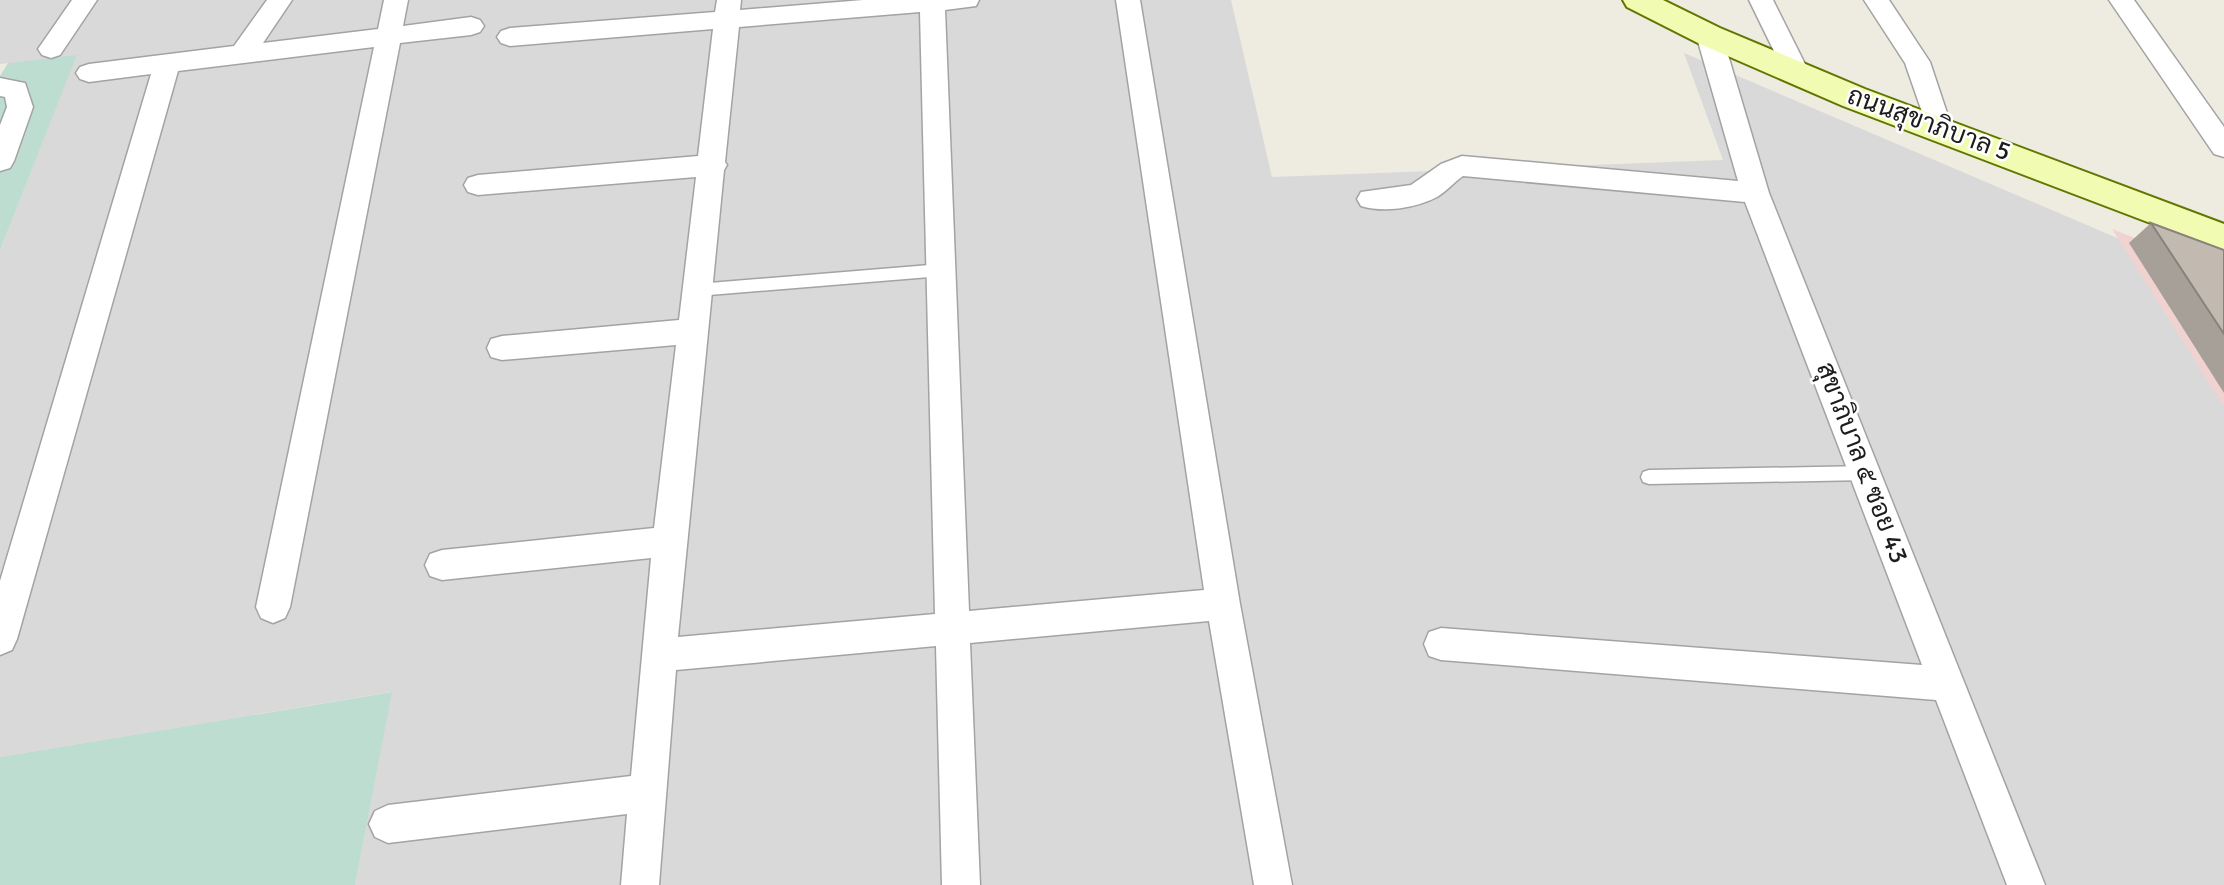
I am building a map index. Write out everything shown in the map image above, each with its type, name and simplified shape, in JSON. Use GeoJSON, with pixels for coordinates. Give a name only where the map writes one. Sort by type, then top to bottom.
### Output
{"type":"FeatureCollection","features":[{"type":"Feature","properties":{"kind":"main road","name":"ถนนสุขาภิบาล 5"},"geometry":{"type":"LineString","coordinates":[[1638,0],[1710,38],[1798,76],[2224,237]]}},
{"type":"Feature","properties":{"kind":"street"},"geometry":{"type":"LineString","coordinates":[[51,49],[85,0]]}},
{"type":"Feature","properties":{"kind":"street"},"geometry":{"type":"LineString","coordinates":[[241,55],[280,0]]}},
{"type":"Feature","properties":{"kind":"street"},"geometry":{"type":"LineString","coordinates":[[273,607],[396,0]]}},
{"type":"Feature","properties":{"kind":"street"},"geometry":{"type":"LineString","coordinates":[[510,37],[728,10],[967,0]]}},
{"type":"Feature","properties":{"kind":"street"},"geometry":{"type":"LineString","coordinates":[[1128,0],[1223,604],[1273,885]]}},
{"type":"Feature","properties":{"kind":"street"},"geometry":{"type":"LineString","coordinates":[[1761,0],[1798,76]]}},
{"type":"Feature","properties":{"kind":"street"},"geometry":{"type":"LineString","coordinates":[[1876,0],[1917,62],[1939,128]]}},
{"type":"Feature","properties":{"kind":"street"},"geometry":{"type":"LineString","coordinates":[[2121,0],[2224,147]]}},
{"type":"Feature","properties":{"kind":"street"},"geometry":{"type":"LineString","coordinates":[[932,1],[955,627],[961,885]]}},
{"type":"Feature","properties":{"kind":"street"},"geometry":{"type":"LineString","coordinates":[[640,885],[669,541],[728,10]]}},
{"type":"Feature","properties":{"kind":"street"},"geometry":{"type":"LineString","coordinates":[[89,73],[471,26]]}},
{"type":"Feature","properties":{"kind":"street","name":"สุขาภิบาล ๕ ซอย 43"},"geometry":{"type":"LineString","coordinates":[[1710,38],[1755,193],[1867,473],[2026,885]]}},
{"type":"Feature","properties":{"kind":"street"},"geometry":{"type":"LineString","coordinates":[[0,639],[167,64]]}},
{"type":"Feature","properties":{"kind":"street"},"geometry":{"type":"LineString","coordinates":[[0,87],[16,90],[20,107],[0,161]]}},
{"type":"Feature","properties":{"kind":"street"},"geometry":{"type":"LineString","coordinates":[[478,185],[713,164]]}},
{"type":"Feature","properties":{"kind":"street"},"geometry":{"type":"LineString","coordinates":[[1371,200],[1411,197],[1429,189],[1448,170],[1462,166],[1755,193]]}},
{"type":"Feature","properties":{"kind":"street"},"geometry":{"type":"LineString","coordinates":[[2224,223],[2224,237]]}},
{"type":"Feature","properties":{"kind":"street"},"geometry":{"type":"LineString","coordinates":[[502,348],[692,331]]}},
{"type":"Feature","properties":{"kind":"street"},"geometry":{"type":"LineString","coordinates":[[442,565],[669,541]]}},
{"type":"Feature","properties":{"kind":"street"},"geometry":{"type":"LineString","coordinates":[[659,655],[1223,604]]}},
{"type":"Feature","properties":{"kind":"street"},"geometry":{"type":"LineString","coordinates":[[1441,644],[1947,684]]}},
{"type":"Feature","properties":{"kind":"street"},"geometry":{"type":"LineString","coordinates":[[388,824],[647,793]]}},
{"type":"Feature","properties":{"kind":"lane"},"geometry":{"type":"LineString","coordinates":[[697,290],[943,270]]}},
{"type":"Feature","properties":{"kind":"lane"},"geometry":{"type":"LineString","coordinates":[[1649,477],[1867,473]]}},
{"type":"Feature","properties":{"kind":"shaded area"},"geometry":{"type":"Polygon","coordinates":[[[0,0],[1231,0],[1272,177],[1723,160],[1684,53],[2129,243],[2224,395],[2224,885],[355,885],[391,692],[0,757],[0,250],[76,56],[0,64],[0,0]]]}},
{"type":"Feature","properties":{"kind":"shaded area"},"geometry":{"type":"Polygon","coordinates":[[[2112,229],[2224,273],[2224,407],[2112,229]]]}},
{"type":"Feature","properties":{"kind":"green space"},"geometry":{"type":"Polygon","coordinates":[[[77,55],[0,250],[0,76],[8,63],[77,55]]]}},
{"type":"Feature","properties":{"kind":"green space"},"geometry":{"type":"Polygon","coordinates":[[[392,692],[355,885],[0,885],[0,757],[392,692]]]}},
{"type":"Feature","properties":{"kind":"building"},"geometry":{"type":"Polygon","coordinates":[[[2151,223],[2224,250],[2224,334],[2151,223]]]}}]}
